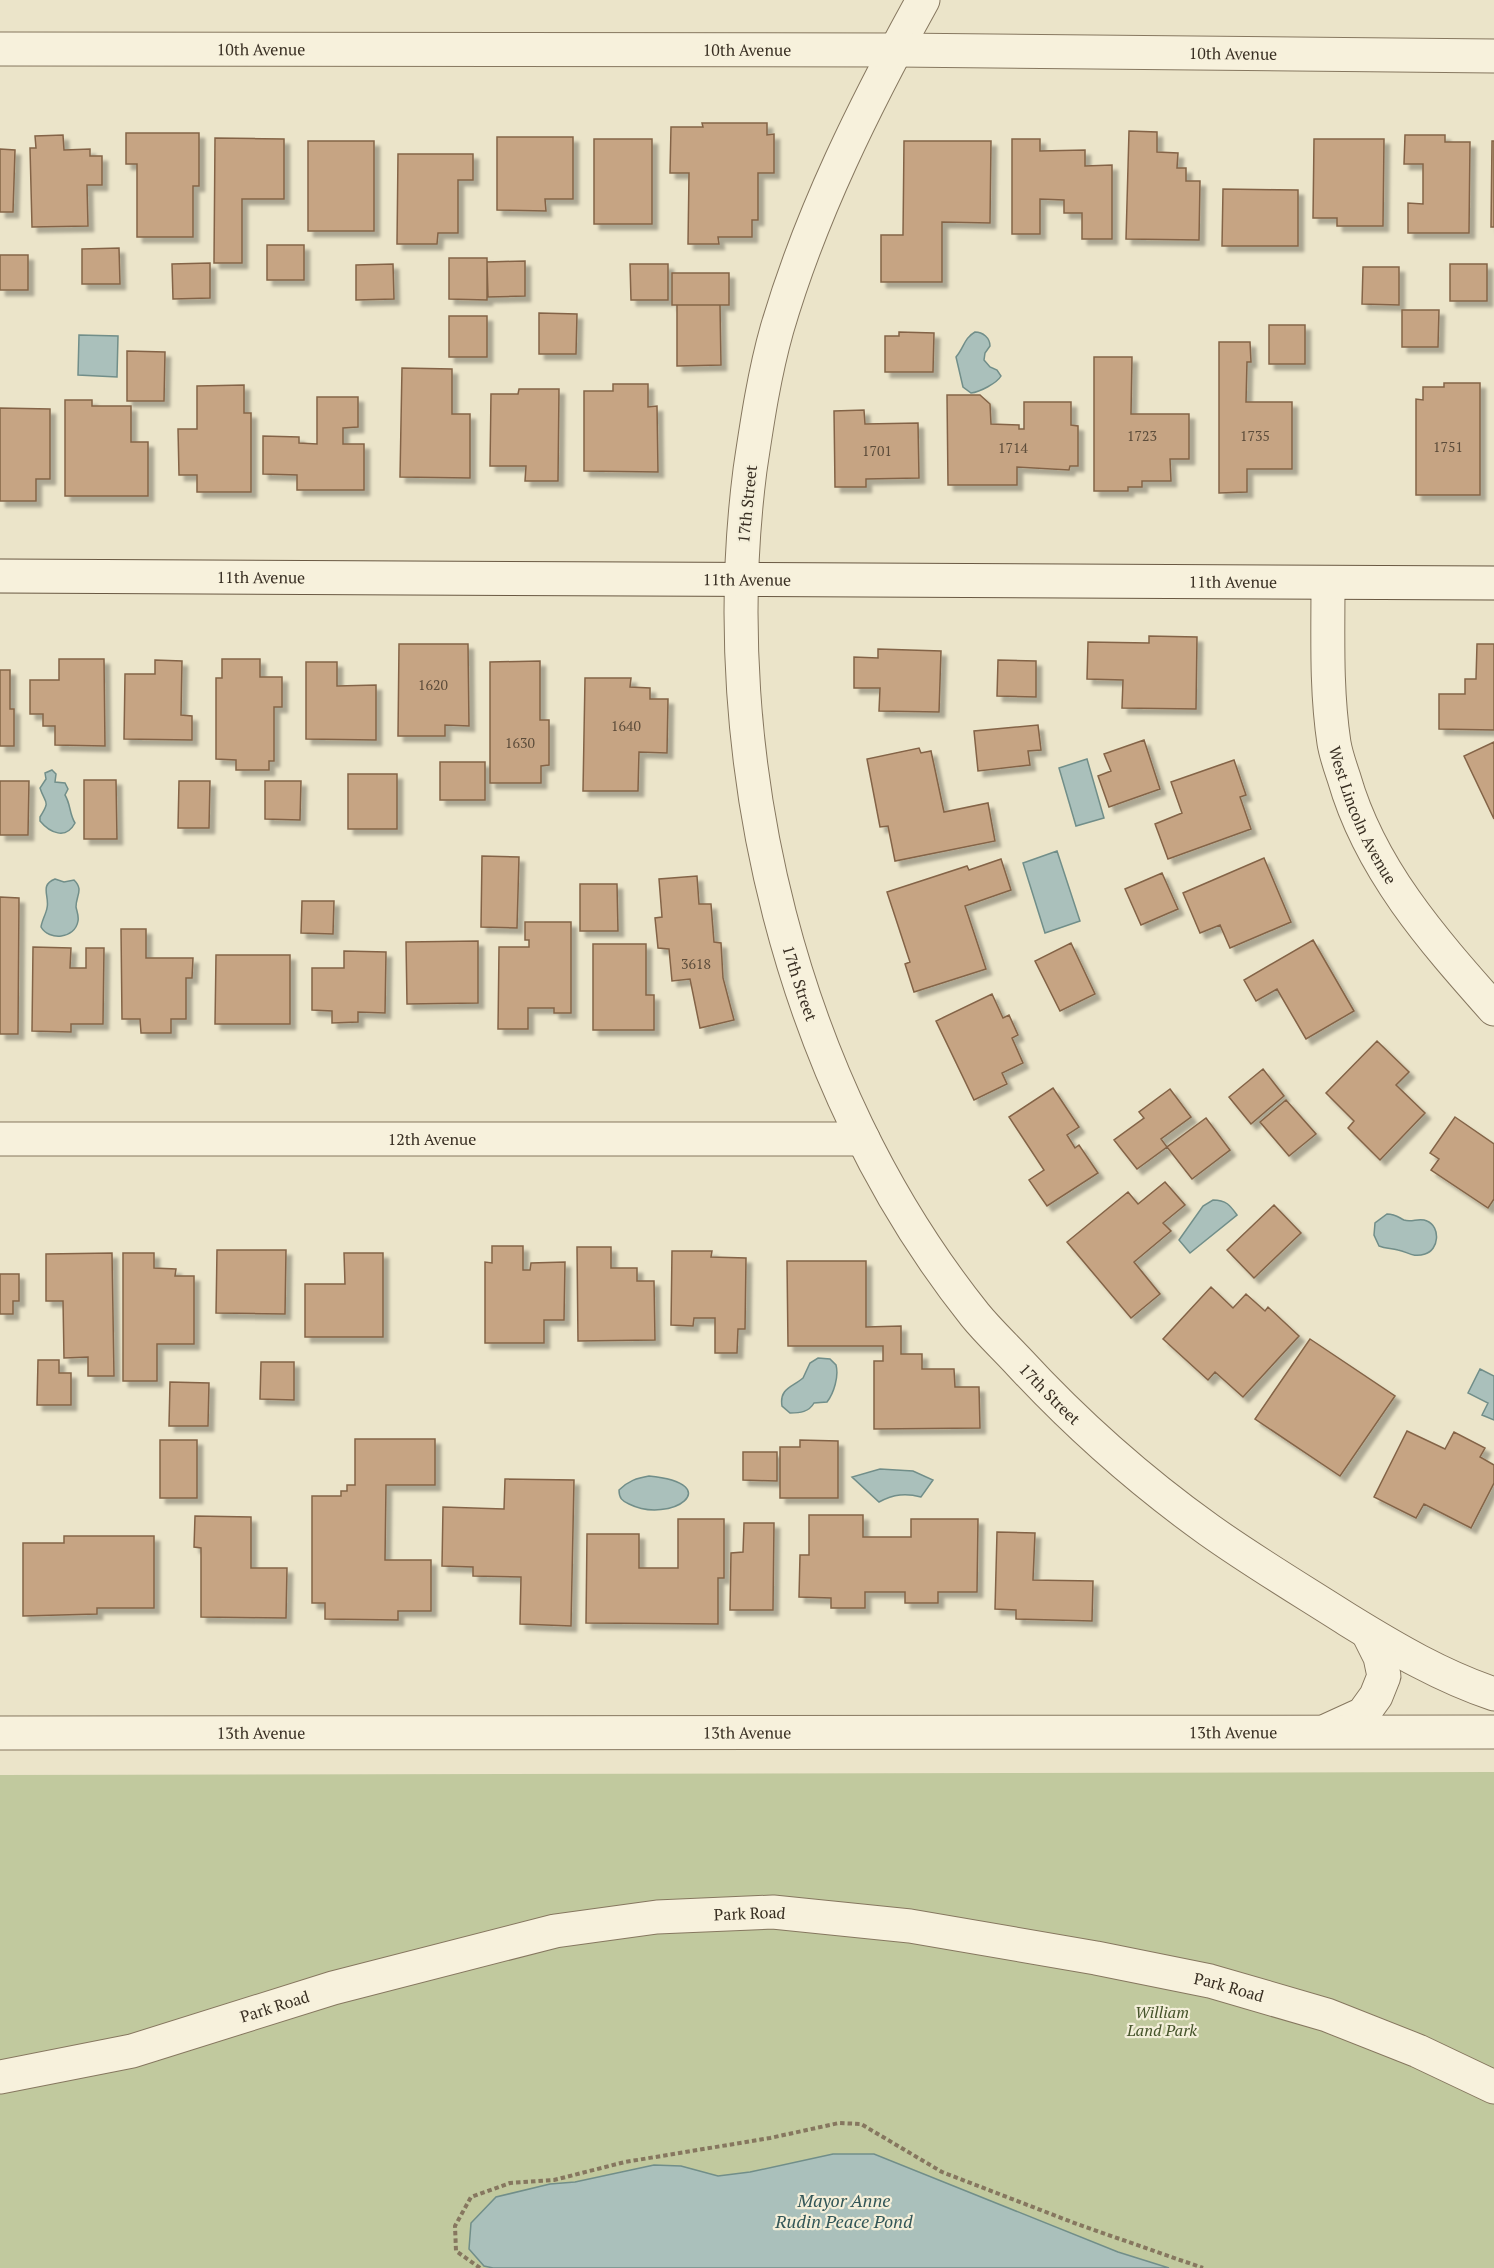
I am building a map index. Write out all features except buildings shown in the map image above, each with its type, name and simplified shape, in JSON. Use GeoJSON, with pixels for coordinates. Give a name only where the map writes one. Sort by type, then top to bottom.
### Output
{"type":"FeatureCollection","features":[{"type":"Feature","properties":{"kind":"street","name":"17th Street"},"geometry":{"type":"LineString","coordinates":[[923,0],[849,142],[808,235],[777,331],[758,414],[745,512],[741,579],[741,671],[750,770],[773,887],[799,982],[863,1139],[909,1220],[976,1316],[1060,1406],[1098,1443],[1158,1494],[1235,1549],[1421,1664],[1494,1694]]}},
{"type":"Feature","properties":{"kind":"street","name":"10th Avenue"},"geometry":{"type":"LineString","coordinates":[[0,49],[896,50],[1494,56]]}},
{"type":"Feature","properties":{"kind":"street","name":"11th Avenue"},"geometry":{"type":"LineString","coordinates":[[0,576],[1494,583]]}},
{"type":"Feature","properties":{"kind":"street","name":"West Lincoln Avenue"},"geometry":{"type":"LineString","coordinates":[[1328,584],[1329,694],[1334,745],[1353,809],[1378,862],[1418,920],[1494,1009]]}},
{"type":"Feature","properties":{"kind":"street","name":"12th Avenue"},"geometry":{"type":"LineString","coordinates":[[0,1139],[863,1139]]}},
{"type":"Feature","properties":{"kind":"street"},"geometry":{"type":"LineString","coordinates":[[1323,1732],[1363,1714],[1376,1696],[1384,1676],[1380,1657],[1368,1633]]}},
{"type":"Feature","properties":{"kind":"street","name":"13th Avenue"},"geometry":{"type":"LineString","coordinates":[[0,1732],[1494,1732]]}},
{"type":"Feature","properties":{"kind":"street","name":"Park Road"},"geometry":{"type":"LineString","coordinates":[[0,2077],[132,2051],[333,1988],[555,1931],[657,1917],[773,1912],[910,1926],[1096,1958],[1210,1981],[1327,2016],[1418,2051],[1494,2087]]}},
{"type":"Feature","properties":{"kind":"path"},"geometry":{"type":"LineString","coordinates":[[480,2268],[456,2251],[455,2226],[471,2197],[510,2183],[554,2180],[625,2162],[770,2138],[839,2123],[861,2124],[942,2172],[1088,2228],[1203,2268]]}},
{"type":"Feature","properties":{"kind":"green space","name":"William Land Park"},"geometry":{"type":"Polygon","coordinates":[[[1494,1772],[1494,2268],[0,2268],[0,1775],[1494,1772]]]}},
{"type":"Feature","properties":{"kind":"water"},"geometry":{"type":"Polygon","coordinates":[[[975,332],[983,334],[989,340],[990,346],[985,353],[984,360],[1001,376],[988,387],[971,393],[963,387],[956,357],[975,332]]]}},
{"type":"Feature","properties":{"kind":"water"},"geometry":{"type":"Polygon","coordinates":[[[79,335],[118,336],[117,377],[78,375],[79,335]]]}},
{"type":"Feature","properties":{"kind":"water"},"geometry":{"type":"Polygon","coordinates":[[[1087,759],[1104,818],[1076,826],[1059,768],[1087,759]]]}},
{"type":"Feature","properties":{"kind":"water"},"geometry":{"type":"Polygon","coordinates":[[[52,770],[56,774],[55,782],[65,783],[68,789],[65,795],[75,823],[63,833],[48,829],[40,821],[46,802],[40,788],[46,779],[45,773],[52,770]]]}},
{"type":"Feature","properties":{"kind":"water"},"geometry":{"type":"Polygon","coordinates":[[[1057,851],[1080,921],[1045,933],[1023,863],[1057,851]]]}},
{"type":"Feature","properties":{"kind":"water"},"geometry":{"type":"Polygon","coordinates":[[[55,879],[64,882],[74,880],[79,887],[76,927],[72,932],[61,936],[45,932],[41,927],[48,904],[46,888],[55,879]]]}},
{"type":"Feature","properties":{"kind":"water"},"geometry":{"type":"Polygon","coordinates":[[[1213,1200],[1227,1204],[1237,1215],[1190,1253],[1179,1240],[1203,1206],[1213,1200]]]}},
{"type":"Feature","properties":{"kind":"water"},"geometry":{"type":"Polygon","coordinates":[[[1387,1214],[1407,1221],[1424,1220],[1432,1224],[1436,1238],[1430,1252],[1417,1255],[1379,1246],[1374,1235],[1375,1223],[1387,1214]]]}},
{"type":"Feature","properties":{"kind":"water"},"geometry":{"type":"Polygon","coordinates":[[[818,1358],[830,1359],[836,1365],[836,1379],[832,1394],[827,1402],[814,1403],[804,1411],[790,1413],[782,1406],[783,1395],[803,1378],[810,1363],[818,1358]]]}},
{"type":"Feature","properties":{"kind":"water"},"geometry":{"type":"Polygon","coordinates":[[[1480,1369],[1494,1376],[1494,1420],[1482,1415],[1488,1403],[1468,1393],[1480,1369]]]}},
{"type":"Feature","properties":{"kind":"water"},"geometry":{"type":"Polygon","coordinates":[[[880,1469],[913,1471],[933,1480],[921,1497],[900,1495],[879,1502],[852,1477],[880,1469]]]}},
{"type":"Feature","properties":{"kind":"water"},"geometry":{"type":"Polygon","coordinates":[[[649,1476],[673,1480],[685,1487],[688,1494],[684,1501],[661,1510],[645,1509],[621,1499],[619,1490],[622,1487],[633,1480],[649,1476]]]}},
{"type":"Feature","properties":{"kind":"water","name":"Mayor Anne Rudin Peace Pond"},"geometry":{"type":"Polygon","coordinates":[[[833,2154],[874,2154],[1118,2252],[1169,2268],[493,2268],[484,2266],[469,2249],[471,2223],[496,2197],[550,2184],[575,2182],[654,2165],[681,2166],[718,2176],[750,2172],[833,2154]]]}}]}
